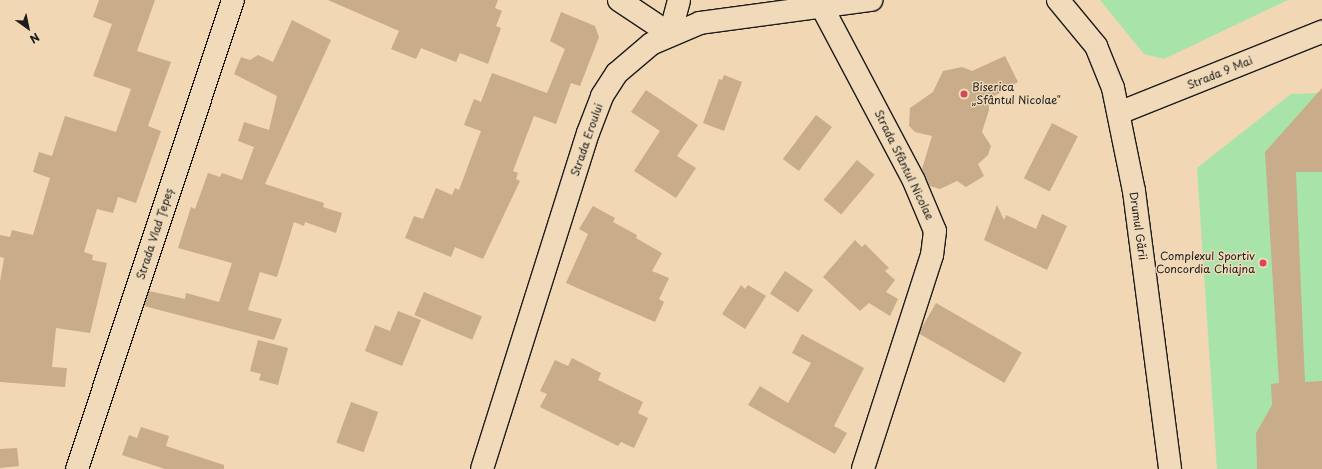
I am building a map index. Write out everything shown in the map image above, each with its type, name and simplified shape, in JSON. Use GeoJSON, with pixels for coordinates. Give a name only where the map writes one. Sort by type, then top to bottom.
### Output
{"type":"FeatureCollection","features":[{"type":"Feature","properties":{"kind":"street","name":"Strada Vlad Țepeș"},"geometry":{"type":"LineString","coordinates":[[77,469],[232,0]]}},
{"type":"Feature","properties":{"kind":"street"},"geometry":{"type":"LineString","coordinates":[[619,0],[670,34],[679,0]]}},
{"type":"Feature","properties":{"kind":"street","name":"Strada Eroului"},"geometry":{"type":"LineString","coordinates":[[482,469],[602,96],[617,73],[632,58],[670,34],[707,22],[871,0]]}},
{"type":"Feature","properties":{"kind":"street","name":"Drumul Gării"},"geometry":{"type":"LineString","coordinates":[[1058,0],[1096,46],[1113,88],[1119,113],[1134,191],[1170,469]]}},
{"type":"Feature","properties":{"kind":"street","name":"Strada Sfântul Nicolae"},"geometry":{"type":"LineString","coordinates":[[822,7],[911,175],[935,231],[932,254],[863,469]]}},
{"type":"Feature","properties":{"kind":"street","name":"Strada 9 Mai"},"geometry":{"type":"LineString","coordinates":[[1119,113],[1322,33]]}},
{"type":"Feature","properties":{"kind":"green space"},"geometry":{"type":"Polygon","coordinates":[[[1100,0],[1288,0],[1164,59],[1144,54],[1100,0]]]}},
{"type":"Feature","properties":{"kind":"green space","name":"Complexul Sportiv Concordia Chiajna"},"geometry":{"type":"Polygon","coordinates":[[[1322,93],[1322,469],[1217,469],[1197,168],[1291,94],[1322,93]]]}},
{"type":"Feature","properties":{"kind":"building"},"geometry":{"type":"Polygon","coordinates":[[[99,0],[155,0],[137,51],[171,62],[148,126],[161,131],[136,203],[118,197],[113,213],[97,209],[84,252],[93,255],[92,260],[107,263],[90,333],[56,328],[52,367],[67,368],[65,387],[0,382],[0,282],[4,258],[0,257],[0,235],[10,237],[12,230],[33,235],[50,178],[33,172],[39,152],[52,156],[65,116],[116,132],[131,89],[93,76],[112,24],[93,17],[99,0]]]}},
{"type":"Feature","properties":{"kind":"building"},"geometry":{"type":"Polygon","coordinates":[[[328,0],[498,0],[495,8],[502,11],[496,26],[501,28],[488,64],[460,53],[456,62],[421,48],[416,59],[391,49],[399,31],[328,0]]]}},
{"type":"Feature","properties":{"kind":"building"},"geometry":{"type":"Polygon","coordinates":[[[561,12],[595,26],[599,37],[580,86],[571,83],[556,124],[534,116],[513,171],[518,173],[516,179],[520,181],[483,259],[455,247],[451,257],[405,238],[414,216],[423,219],[436,188],[452,195],[455,188],[459,190],[481,131],[464,125],[474,99],[481,102],[492,73],[547,93],[565,49],[550,41],[561,12]]]}},
{"type":"Feature","properties":{"kind":"building"},"geometry":{"type":"Polygon","coordinates":[[[292,20],[331,40],[265,184],[324,203],[323,207],[342,213],[336,233],[305,222],[304,226],[294,222],[277,277],[260,272],[248,310],[282,319],[274,340],[144,306],[149,291],[185,299],[186,293],[219,302],[232,263],[178,248],[191,207],[195,209],[208,173],[220,177],[222,173],[242,180],[254,147],[238,141],[244,122],[269,130],[277,96],[234,74],[241,57],[250,60],[258,55],[273,62],[292,20]]]}},
{"type":"Feature","properties":{"kind":"building"},"geometry":{"type":"Polygon","coordinates":[[[1005,56],[1018,82],[989,99],[989,110],[982,132],[991,146],[988,155],[978,164],[984,176],[966,187],[957,181],[940,189],[930,186],[922,169],[932,136],[915,132],[909,126],[910,108],[933,92],[943,71],[962,67],[972,71],[1005,56]]]}},
{"type":"Feature","properties":{"kind":"building"},"geometry":{"type":"Polygon","coordinates":[[[724,75],[742,82],[724,131],[703,123],[719,79],[722,80],[724,75]]]}},
{"type":"Feature","properties":{"kind":"building"},"geometry":{"type":"Polygon","coordinates":[[[1322,88],[1322,172],[1296,172],[1305,382],[1322,381],[1322,469],[1257,469],[1256,433],[1272,405],[1271,384],[1279,383],[1265,152],[1322,88]]]}},
{"type":"Feature","properties":{"kind":"building"},"geometry":{"type":"Polygon","coordinates":[[[646,90],[698,125],[677,156],[696,168],[676,198],[634,171],[660,131],[631,112],[646,90]]]}},
{"type":"Feature","properties":{"kind":"building"},"geometry":{"type":"Polygon","coordinates":[[[816,115],[832,127],[799,171],[783,159],[816,115]]]}},
{"type":"Feature","properties":{"kind":"building"},"geometry":{"type":"Polygon","coordinates":[[[1052,123],[1078,136],[1050,191],[1024,178],[1052,123]]]}},
{"type":"Feature","properties":{"kind":"building"},"geometry":{"type":"Polygon","coordinates":[[[857,160],[875,175],[841,215],[824,200],[857,160]]]}},
{"type":"Feature","properties":{"kind":"building"},"geometry":{"type":"Polygon","coordinates":[[[997,205],[1004,220],[1006,215],[1036,229],[1042,214],[1067,226],[1047,270],[984,240],[997,205]]]}},
{"type":"Feature","properties":{"kind":"building"},"geometry":{"type":"Polygon","coordinates":[[[593,206],[615,218],[613,222],[637,235],[636,238],[662,253],[652,271],[669,278],[659,299],[664,302],[655,322],[566,283],[588,234],[579,229],[593,206]]]}},
{"type":"Feature","properties":{"kind":"building"},"geometry":{"type":"Polygon","coordinates":[[[855,240],[862,247],[865,244],[889,268],[885,271],[895,280],[886,292],[898,299],[890,316],[869,303],[860,311],[823,277],[855,240]]]}},
{"type":"Feature","properties":{"kind":"building"},"geometry":{"type":"Polygon","coordinates":[[[785,271],[813,290],[798,312],[770,293],[785,271]]]}},
{"type":"Feature","properties":{"kind":"building"},"geometry":{"type":"Polygon","coordinates":[[[741,285],[745,289],[748,285],[766,296],[745,329],[722,314],[741,285]]]}},
{"type":"Feature","properties":{"kind":"building"},"geometry":{"type":"Polygon","coordinates":[[[424,292],[482,317],[472,340],[414,315],[424,292]]]}},
{"type":"Feature","properties":{"kind":"building"},"geometry":{"type":"Polygon","coordinates":[[[936,303],[1022,352],[1004,383],[918,333],[936,303]]]}},
{"type":"Feature","properties":{"kind":"building"},"geometry":{"type":"Polygon","coordinates":[[[398,311],[421,320],[402,366],[365,351],[375,325],[390,331],[398,311]]]}},
{"type":"Feature","properties":{"kind":"building"},"geometry":{"type":"Polygon","coordinates":[[[802,334],[864,368],[834,426],[847,433],[835,454],[748,405],[760,386],[788,403],[811,363],[792,353],[802,334]]]}},
{"type":"Feature","properties":{"kind":"building"},"geometry":{"type":"Polygon","coordinates":[[[258,340],[288,348],[278,385],[259,380],[261,374],[250,371],[258,340]]]}},
{"type":"Feature","properties":{"kind":"building"},"geometry":{"type":"Polygon","coordinates":[[[572,358],[601,373],[598,380],[643,402],[638,413],[648,418],[634,448],[621,442],[618,446],[540,407],[547,394],[540,391],[555,360],[568,366],[572,358]]]}},
{"type":"Feature","properties":{"kind":"building"},"geometry":{"type":"Polygon","coordinates":[[[351,402],[378,412],[364,452],[336,442],[351,402]]]}},
{"type":"Feature","properties":{"kind":"building"},"geometry":{"type":"Polygon","coordinates":[[[141,427],[169,436],[166,446],[224,465],[224,469],[165,469],[122,455],[129,435],[137,438],[141,427]]]}},
{"type":"Feature","properties":{"kind":"building"},"geometry":{"type":"Polygon","coordinates":[[[17,448],[19,466],[0,468],[0,449],[17,448]]]}},
{"type":"Feature","properties":{"kind":"place","name":"Biserica „Sfântul Nicolae\""},"geometry":{"type":"Point","coordinates":[964,94]}},
{"type":"Feature","properties":{"kind":"place","name":"Complexul Sportiv Concordia Chiajna"},"geometry":{"type":"Point","coordinates":[1263,263]}}]}
